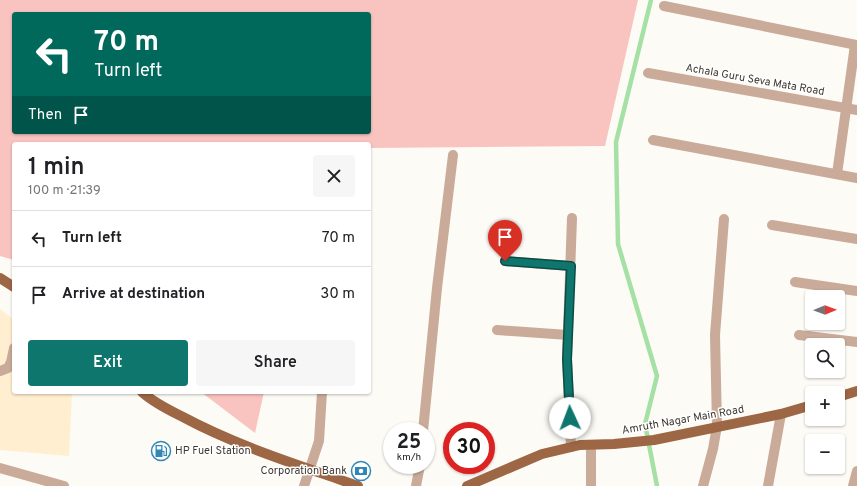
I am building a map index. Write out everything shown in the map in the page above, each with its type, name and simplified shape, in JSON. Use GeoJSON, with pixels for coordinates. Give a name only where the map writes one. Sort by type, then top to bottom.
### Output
{"type":"FeatureCollection","features":[{"type":"Feature","properties":{"kind":"main road"},"geometry":{"type":"LineString","coordinates":[[0,278],[12,286]]}},
{"type":"Feature","properties":{"kind":"main road"},"geometry":{"type":"LineString","coordinates":[[845,395],[857,391]]}},
{"type":"Feature","properties":{"kind":"main road"},"geometry":{"type":"LineString","coordinates":[[144,394],[150,399],[202,428],[265,454],[358,486]]}},
{"type":"Feature","properties":{"kind":"main road","name":"Amruth Nagar Main Road"},"geometry":{"type":"LineString","coordinates":[[467,486],[542,454],[571,447],[654,440],[781,414],[805,407]]}},
{"type":"Feature","properties":{"kind":"street"},"geometry":{"type":"LineString","coordinates":[[664,6],[856,45],[837,174]]}},
{"type":"Feature","properties":{"kind":"street","name":"Achala Guru Seva Mata Road"},"geometry":{"type":"LineString","coordinates":[[648,73],[857,110]]}},
{"type":"Feature","properties":{"kind":"street"},"geometry":{"type":"LineString","coordinates":[[654,140],[857,178]]}},
{"type":"Feature","properties":{"kind":"street"},"geometry":{"type":"LineString","coordinates":[[424,422],[437,288],[453,155]]}},
{"type":"Feature","properties":{"kind":"street"},"geometry":{"type":"LineString","coordinates":[[571,447],[567,359],[572,218]]}},
{"type":"Feature","properties":{"kind":"street"},"geometry":{"type":"LineString","coordinates":[[703,486],[713,449],[717,426],[715,335],[724,219]]}},
{"type":"Feature","properties":{"kind":"street"},"geometry":{"type":"LineString","coordinates":[[772,225],[857,239]]}},
{"type":"Feature","properties":{"kind":"street"},"geometry":{"type":"LineString","coordinates":[[505,261],[571,266]]}},
{"type":"Feature","properties":{"kind":"street"},"geometry":{"type":"LineString","coordinates":[[795,282],[857,291]]}},
{"type":"Feature","properties":{"kind":"street"},"geometry":{"type":"LineString","coordinates":[[497,330],[568,335]]}},
{"type":"Feature","properties":{"kind":"street"},"geometry":{"type":"LineString","coordinates":[[799,336],[857,342]]}},
{"type":"Feature","properties":{"kind":"street"},"geometry":{"type":"LineString","coordinates":[[0,371],[8,368],[12,357]]}},
{"type":"Feature","properties":{"kind":"street"},"geometry":{"type":"LineString","coordinates":[[304,486],[318,441],[322,394]]}},
{"type":"Feature","properties":{"kind":"street"},"geometry":{"type":"LineString","coordinates":[[768,486],[781,414]]}},
{"type":"Feature","properties":{"kind":"street"},"geometry":{"type":"LineString","coordinates":[[591,445],[591,486]]}},
{"type":"Feature","properties":{"kind":"street"},"geometry":{"type":"LineString","coordinates":[[0,468],[64,486]]}},
{"type":"Feature","properties":{"kind":"street"},"geometry":{"type":"LineString","coordinates":[[853,486],[857,471]]}},
{"type":"Feature","properties":{"kind":"street"},"geometry":{"type":"LineString","coordinates":[[416,486],[418,474]]}},
{"type":"Feature","properties":{"kind":"shaded area"},"geometry":{"type":"Polygon","coordinates":[[[0,0],[638,0],[605,146],[371,148],[371,142],[12,142],[12,259],[0,256],[0,0]]]}},
{"type":"Feature","properties":{"kind":"shaded area"},"geometry":{"type":"Polygon","coordinates":[[[0,309],[12,318],[12,394],[72,394],[69,456],[0,450],[0,309]]]}},
{"type":"Feature","properties":{"kind":"shaded area"},"geometry":{"type":"Polygon","coordinates":[[[204,394],[264,394],[255,433],[204,394]]]}},
{"type":"Feature","properties":{"kind":"waterway"},"geometry":{"type":"LineString","coordinates":[[651,0],[616,142],[618,244],[657,376],[645,424],[657,486]]}},
{"type":"Feature","properties":{"kind":"place","name":"HP Fuel Station"},"geometry":{"type":"Point","coordinates":[161,451]}},
{"type":"Feature","properties":{"kind":"place","name":"Corporation Bank"},"geometry":{"type":"Point","coordinates":[361,471]}},
{"type":"Feature","properties":{"kind":"route"},"geometry":{"type":"LineString","coordinates":[[505,261],[571,266],[567,359],[570,418]]}}]}
